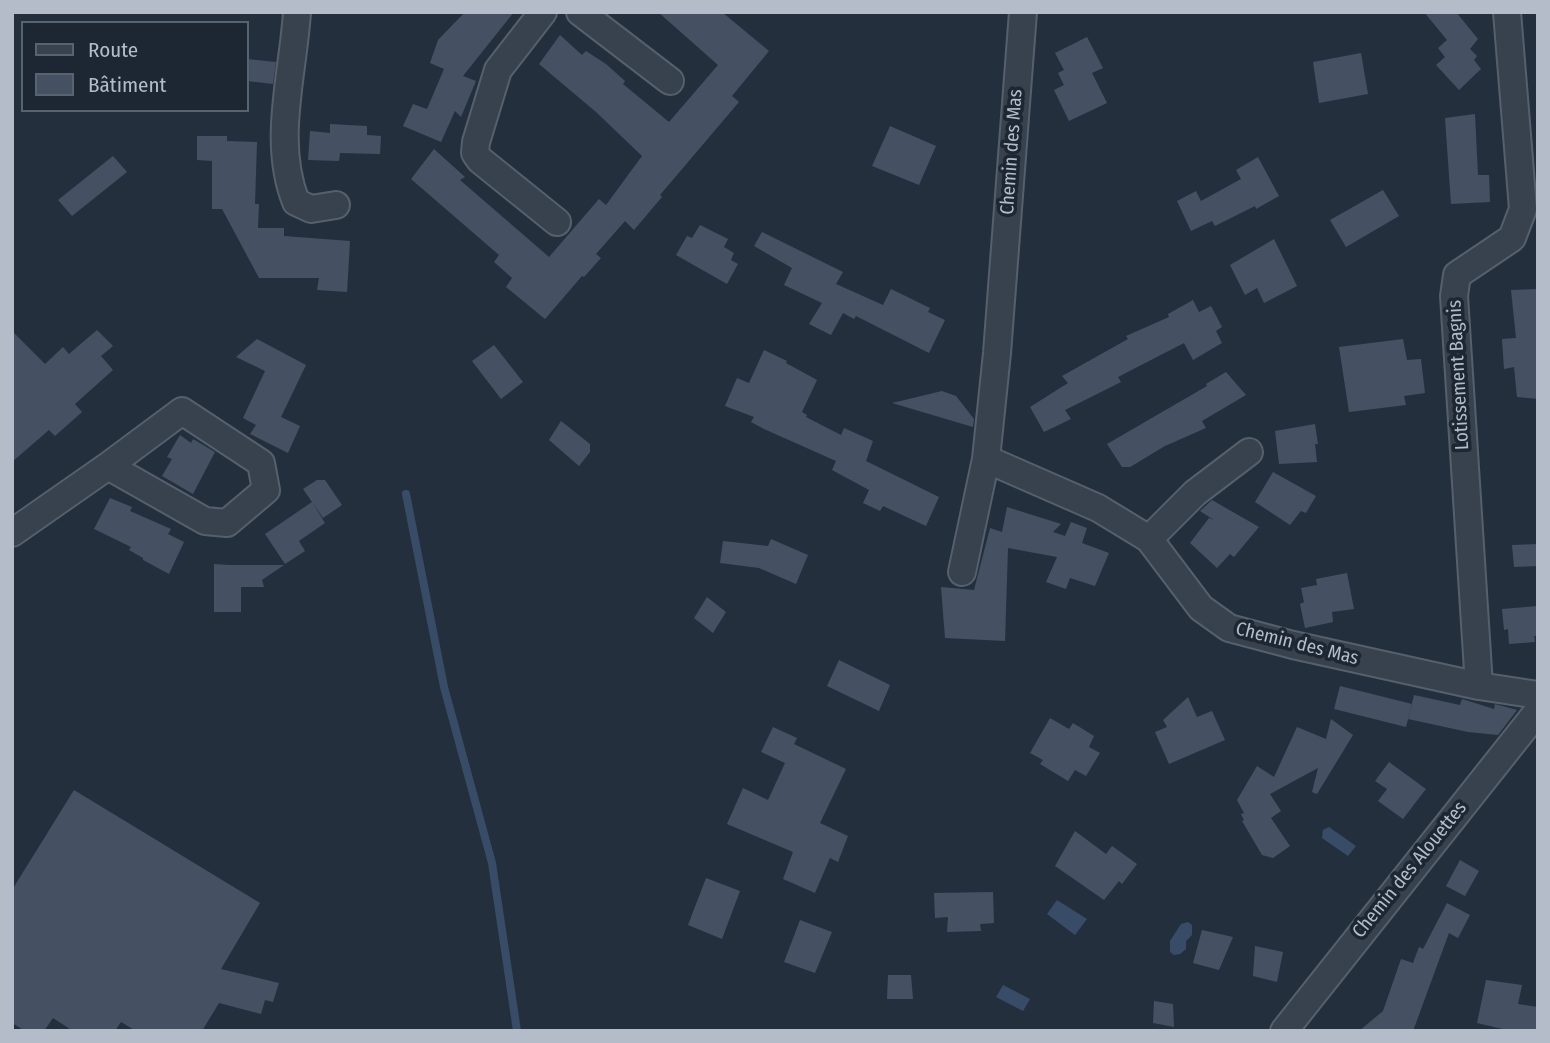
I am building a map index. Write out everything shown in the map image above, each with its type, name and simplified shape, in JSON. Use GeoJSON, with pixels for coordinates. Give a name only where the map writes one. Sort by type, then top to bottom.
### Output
{"type":"FeatureCollection","features":[{"type":"Feature","properties":{"kind":"street"},"geometry":{"type":"LineString","coordinates":[[297,12],[286,111],[285,151],[290,188],[296,202],[311,209],[336,205]]}},
{"type":"Feature","properties":{"kind":"street"},"geometry":{"type":"LineString","coordinates":[[543,12],[498,70],[475,153],[480,160],[557,222]]}},
{"type":"Feature","properties":{"kind":"street"},"geometry":{"type":"LineString","coordinates":[[580,12],[670,81]]}},
{"type":"Feature","properties":{"kind":"street","name":"Chemin des Mas"},"geometry":{"type":"LineString","coordinates":[[962,572],[986,459],[998,353],[1023,12]]}},
{"type":"Feature","properties":{"kind":"street","name":"Lotissement Bagnis"},"geometry":{"type":"LineString","coordinates":[[1479,686],[1454,296],[1457,275],[1512,238],[1523,209],[1507,12]]}},
{"type":"Feature","properties":{"kind":"street"},"geometry":{"type":"LineString","coordinates":[[12,533],[182,411],[261,463],[266,490],[227,523],[205,521],[108,466]]}},
{"type":"Feature","properties":{"kind":"street"},"geometry":{"type":"LineString","coordinates":[[1149,540],[1195,493],[1249,452]]}},
{"type":"Feature","properties":{"kind":"street","name":"Chemin des Mas"},"geometry":{"type":"LineString","coordinates":[[986,459],[1098,508],[1149,540],[1201,608],[1229,628],[1479,686],[1538,695]]}},
{"type":"Feature","properties":{"kind":"street","name":"Chemin des Alouettes"},"geometry":{"type":"LineString","coordinates":[[1284,1031],[1538,711]]}},
{"type":"Feature","properties":{"kind":"water"},"geometry":{"type":"Polygon","coordinates":[[[1329,827],[1356,846],[1348,856],[1322,838],[1323,830],[1329,827]]]}},
{"type":"Feature","properties":{"kind":"water"},"geometry":{"type":"Polygon","coordinates":[[[1057,900],[1087,919],[1075,935],[1047,914],[1057,900]]]}},
{"type":"Feature","properties":{"kind":"water"},"geometry":{"type":"Polygon","coordinates":[[[1188,922],[1192,925],[1192,935],[1186,941],[1186,949],[1174,955],[1170,952],[1170,941],[1181,924],[1188,922]]]}},
{"type":"Feature","properties":{"kind":"water"},"geometry":{"type":"Polygon","coordinates":[[[1003,985],[1030,999],[1023,1011],[996,997],[1003,985]]]}},
{"type":"Feature","properties":{"kind":"building"},"geometry":{"type":"Polygon","coordinates":[[[465,12],[514,12],[463,76],[476,81],[461,117],[455,111],[441,142],[403,126],[413,104],[427,109],[444,69],[430,63],[438,40],[465,12]]]}},
{"type":"Feature","properties":{"kind":"building"},"geometry":{"type":"Polygon","coordinates":[[[658,12],[722,12],[769,51],[732,96],[739,102],[660,195],[662,197],[634,230],[625,221],[596,254],[601,258],[545,319],[506,287],[512,278],[494,262],[499,255],[411,179],[434,149],[465,177],[460,180],[549,257],[599,199],[606,205],[642,156],[596,112],[539,64],[560,35],[582,55],[586,51],[606,64],[625,81],[623,84],[669,122],[718,65],[658,12]]]}},
{"type":"Feature","properties":{"kind":"building"},"geometry":{"type":"Polygon","coordinates":[[[1424,12],[1456,12],[1478,39],[1470,49],[1477,56],[1474,60],[1481,69],[1459,90],[1436,65],[1445,57],[1438,48],[1447,40],[1424,12]]]}},
{"type":"Feature","properties":{"kind":"building"},"geometry":{"type":"Polygon","coordinates":[[[1087,37],[1103,68],[1092,73],[1107,103],[1069,121],[1054,90],[1064,85],[1058,73],[1064,70],[1055,53],[1087,37]]]}},
{"type":"Feature","properties":{"kind":"building"},"geometry":{"type":"Polygon","coordinates":[[[1361,53],[1368,94],[1319,103],[1313,62],[1361,53]]]}},
{"type":"Feature","properties":{"kind":"building"},"geometry":{"type":"Polygon","coordinates":[[[248,59],[276,62],[273,84],[248,81],[248,59]]]}},
{"type":"Feature","properties":{"kind":"building"},"geometry":{"type":"Polygon","coordinates":[[[1475,114],[1478,175],[1489,175],[1490,202],[1451,204],[1445,118],[1475,114]]]}},
{"type":"Feature","properties":{"kind":"building"},"geometry":{"type":"Polygon","coordinates":[[[330,124],[367,126],[367,135],[381,136],[380,154],[340,153],[339,161],[308,160],[310,131],[330,133],[330,124]]]}},
{"type":"Feature","properties":{"kind":"building"},"geometry":{"type":"Polygon","coordinates":[[[890,126],[936,146],[919,185],[872,166],[890,126]]]}},
{"type":"Feature","properties":{"kind":"building"},"geometry":{"type":"Polygon","coordinates":[[[197,136],[227,136],[227,141],[257,142],[255,204],[259,204],[258,228],[284,228],[284,236],[350,241],[347,292],[317,290],[319,278],[259,278],[222,209],[212,209],[212,161],[197,160],[197,136]]]}},
{"type":"Feature","properties":{"kind":"building"},"geometry":{"type":"Polygon","coordinates":[[[113,156],[127,172],[72,216],[58,200],[113,156]]]}},
{"type":"Feature","properties":{"kind":"building"},"geometry":{"type":"Polygon","coordinates":[[[1258,157],[1279,196],[1215,226],[1212,221],[1191,231],[1177,201],[1196,191],[1201,201],[1241,179],[1236,170],[1258,157]]]}},
{"type":"Feature","properties":{"kind":"building"},"geometry":{"type":"Polygon","coordinates":[[[1383,190],[1399,216],[1346,247],[1330,220],[1383,190]]]}},
{"type":"Feature","properties":{"kind":"building"},"geometry":{"type":"Polygon","coordinates":[[[700,225],[728,239],[724,247],[734,253],[731,260],[738,264],[727,284],[676,255],[687,236],[692,238],[700,225]]]}},
{"type":"Feature","properties":{"kind":"building"},"geometry":{"type":"Polygon","coordinates":[[[762,232],[843,272],[836,284],[883,305],[891,289],[930,308],[928,312],[945,320],[929,353],[856,316],[854,319],[843,313],[831,335],[809,324],[822,303],[784,285],[792,268],[754,246],[762,232]]]}},
{"type":"Feature","properties":{"kind":"building"},"geometry":{"type":"Polygon","coordinates":[[[1274,239],[1297,286],[1264,303],[1257,288],[1245,295],[1230,265],[1274,239]]]}},
{"type":"Feature","properties":{"kind":"building"},"geometry":{"type":"Polygon","coordinates":[[[1538,289],[1538,399],[1517,397],[1514,367],[1504,369],[1502,339],[1516,338],[1511,290],[1538,289]]]}},
{"type":"Feature","properties":{"kind":"building"},"geometry":{"type":"Polygon","coordinates":[[[1193,300],[1199,312],[1211,306],[1222,327],[1216,331],[1222,343],[1193,360],[1184,343],[1118,377],[1121,382],[1065,410],[1071,419],[1044,432],[1030,407],[1068,383],[1062,376],[1128,339],[1126,336],[1169,317],[1168,314],[1193,300]]]}},
{"type":"Feature","properties":{"kind":"building"},"geometry":{"type":"Polygon","coordinates":[[[97,330],[113,346],[101,356],[113,370],[75,404],[82,412],[55,436],[49,430],[12,462],[12,331],[45,364],[63,347],[69,354],[97,330]]]}},
{"type":"Feature","properties":{"kind":"building"},"geometry":{"type":"Polygon","coordinates":[[[257,339],[306,365],[281,417],[300,426],[288,453],[250,434],[256,425],[243,418],[265,371],[236,357],[257,339]]]}},
{"type":"Feature","properties":{"kind":"building"},"geometry":{"type":"Polygon","coordinates":[[[1403,339],[1407,360],[1421,359],[1425,393],[1404,396],[1406,405],[1349,412],[1339,347],[1403,339]]]}},
{"type":"Feature","properties":{"kind":"building"},"geometry":{"type":"Polygon","coordinates":[[[494,345],[523,382],[501,399],[472,361],[494,345]]]}},
{"type":"Feature","properties":{"kind":"building"},"geometry":{"type":"Polygon","coordinates":[[[764,350],[817,380],[802,412],[806,417],[841,435],[844,428],[873,441],[866,461],[939,497],[926,526],[883,506],[880,511],[863,503],[869,490],[832,470],[836,461],[764,429],[751,422],[754,417],[725,406],[737,378],[749,383],[764,350]]]}},
{"type":"Feature","properties":{"kind":"building"},"geometry":{"type":"Polygon","coordinates":[[[1226,372],[1246,395],[1202,421],[1206,428],[1165,446],[1130,467],[1122,467],[1107,444],[1207,386],[1206,384],[1226,372]]]}},
{"type":"Feature","properties":{"kind":"building"},"geometry":{"type":"Polygon","coordinates":[[[942,391],[956,396],[974,419],[973,427],[892,403],[942,391]]]}},
{"type":"Feature","properties":{"kind":"building"},"geometry":{"type":"Polygon","coordinates":[[[561,421],[590,444],[590,452],[579,466],[549,440],[561,421]]]}},
{"type":"Feature","properties":{"kind":"building"},"geometry":{"type":"Polygon","coordinates":[[[1315,424],[1317,462],[1279,464],[1275,431],[1315,424]]]}},
{"type":"Feature","properties":{"kind":"building"},"geometry":{"type":"Polygon","coordinates":[[[180,435],[191,443],[193,439],[215,452],[193,494],[162,476],[172,459],[167,457],[180,435]]]}},
{"type":"Feature","properties":{"kind":"building"},"geometry":{"type":"Polygon","coordinates":[[[1273,472],[1316,496],[1306,513],[1301,511],[1290,525],[1255,502],[1273,472]]]}},
{"type":"Feature","properties":{"kind":"building"},"geometry":{"type":"Polygon","coordinates":[[[317,480],[325,480],[342,505],[323,518],[303,489],[317,480]]]}},
{"type":"Feature","properties":{"kind":"building"},"geometry":{"type":"Polygon","coordinates":[[[110,498],[132,507],[130,511],[171,529],[168,534],[184,542],[169,574],[143,560],[129,550],[131,547],[94,529],[110,498]]]}},
{"type":"Feature","properties":{"kind":"building"},"geometry":{"type":"Polygon","coordinates":[[[1212,500],[1259,527],[1234,557],[1230,554],[1217,568],[1190,543],[1209,518],[1214,520],[1200,511],[1212,500]]]}},
{"type":"Feature","properties":{"kind":"building"},"geometry":{"type":"Polygon","coordinates":[[[312,502],[325,523],[299,541],[305,551],[285,564],[265,534],[312,502]]]}},
{"type":"Feature","properties":{"kind":"building"},"geometry":{"type":"Polygon","coordinates":[[[1007,507],[1061,524],[1053,532],[1065,536],[1071,522],[1087,528],[1082,543],[1109,553],[1095,586],[1070,578],[1066,589],[1046,582],[1057,557],[1008,548],[1005,641],[945,638],[941,587],[974,590],[990,528],[1002,532],[1007,507]]]}},
{"type":"Feature","properties":{"kind":"building"},"geometry":{"type":"Polygon","coordinates":[[[771,539],[808,555],[796,584],[759,568],[720,563],[723,541],[768,546],[771,539]]]}},
{"type":"Feature","properties":{"kind":"building"},"geometry":{"type":"Polygon","coordinates":[[[1538,544],[1538,566],[1514,567],[1512,545],[1538,544]]]}},
{"type":"Feature","properties":{"kind":"building"},"geometry":{"type":"Polygon","coordinates":[[[214,564],[284,565],[262,580],[264,587],[241,587],[241,612],[214,612],[214,564]]]}},
{"type":"Feature","properties":{"kind":"building"},"geometry":{"type":"Polygon","coordinates":[[[1347,573],[1354,609],[1332,612],[1333,622],[1305,628],[1300,604],[1304,602],[1301,588],[1317,585],[1316,579],[1347,573]]]}},
{"type":"Feature","properties":{"kind":"building"},"geometry":{"type":"Polygon","coordinates":[[[707,597],[726,612],[713,633],[694,618],[707,597]]]}},
{"type":"Feature","properties":{"kind":"building"},"geometry":{"type":"Polygon","coordinates":[[[1538,606],[1538,636],[1534,636],[1535,642],[1509,644],[1508,629],[1504,630],[1502,609],[1538,606]]]}},
{"type":"Feature","properties":{"kind":"building"},"geometry":{"type":"Polygon","coordinates":[[[839,660],[890,685],[879,711],[827,686],[839,660]]]}},
{"type":"Feature","properties":{"kind":"building"},"geometry":{"type":"Polygon","coordinates":[[[1340,686],[1412,704],[1406,727],[1334,709],[1340,686]]]}},
{"type":"Feature","properties":{"kind":"building"},"geometry":{"type":"Polygon","coordinates":[[[1414,695],[1460,705],[1462,699],[1494,709],[1495,704],[1517,710],[1498,735],[1468,732],[1408,719],[1414,695]]]}},
{"type":"Feature","properties":{"kind":"building"},"geometry":{"type":"Polygon","coordinates":[[[1188,697],[1197,717],[1212,711],[1225,740],[1169,764],[1155,732],[1167,727],[1163,720],[1188,697]]]}},
{"type":"Feature","properties":{"kind":"building"},"geometry":{"type":"Polygon","coordinates":[[[1050,718],[1069,729],[1073,723],[1094,736],[1089,747],[1100,753],[1086,776],[1075,770],[1068,781],[1040,764],[1043,760],[1030,753],[1050,718]]]}},
{"type":"Feature","properties":{"kind":"building"},"geometry":{"type":"Polygon","coordinates":[[[1331,719],[1353,735],[1317,794],[1312,792],[1318,768],[1270,794],[1281,811],[1271,818],[1290,846],[1273,858],[1262,855],[1242,821],[1244,820],[1241,814],[1244,813],[1237,800],[1257,766],[1274,777],[1297,727],[1326,739],[1331,719]]]}},
{"type":"Feature","properties":{"kind":"building"},"geometry":{"type":"Polygon","coordinates":[[[773,727],[797,738],[794,744],[846,769],[820,823],[848,836],[838,862],[830,858],[815,893],[783,879],[793,852],[727,824],[743,788],[768,800],[785,763],[761,752],[773,727]]]}},
{"type":"Feature","properties":{"kind":"building"},"geometry":{"type":"Polygon","coordinates":[[[1389,762],[1426,789],[1403,819],[1378,801],[1387,789],[1375,781],[1389,762]]]}},
{"type":"Feature","properties":{"kind":"building"},"geometry":{"type":"Polygon","coordinates":[[[74,790],[260,903],[221,969],[279,983],[273,1002],[265,1000],[261,1014],[219,1003],[202,1031],[136,1031],[121,1022],[115,1031],[73,1031],[53,1018],[44,1031],[25,1031],[12,1023],[12,890],[74,790]]]}},
{"type":"Feature","properties":{"kind":"building"},"geometry":{"type":"Polygon","coordinates":[[[1075,831],[1106,854],[1112,846],[1137,864],[1122,884],[1119,881],[1104,900],[1055,866],[1075,831]]]}},
{"type":"Feature","properties":{"kind":"building"},"geometry":{"type":"Polygon","coordinates":[[[1460,860],[1479,871],[1465,896],[1446,886],[1460,860]]]}},
{"type":"Feature","properties":{"kind":"building"},"geometry":{"type":"Polygon","coordinates":[[[706,878],[740,891],[722,939],[688,925],[706,878]]]}},
{"type":"Feature","properties":{"kind":"building"},"geometry":{"type":"Polygon","coordinates":[[[993,892],[994,923],[980,924],[981,931],[947,932],[948,917],[935,918],[934,893],[993,892]]]}},
{"type":"Feature","properties":{"kind":"building"},"geometry":{"type":"Polygon","coordinates":[[[1447,903],[1470,915],[1458,938],[1449,933],[1413,1031],[1359,1031],[1383,1011],[1401,959],[1413,963],[1419,947],[1423,949],[1447,903]]]}},
{"type":"Feature","properties":{"kind":"building"},"geometry":{"type":"Polygon","coordinates":[[[800,920],[832,932],[815,973],[784,962],[800,920]]]}},
{"type":"Feature","properties":{"kind":"building"},"geometry":{"type":"Polygon","coordinates":[[[1202,930],[1233,937],[1219,970],[1193,963],[1202,930]]]}},
{"type":"Feature","properties":{"kind":"building"},"geometry":{"type":"Polygon","coordinates":[[[1255,946],[1283,952],[1277,982],[1253,976],[1255,946]]]}},
{"type":"Feature","properties":{"kind":"building"},"geometry":{"type":"Polygon","coordinates":[[[888,975],[911,975],[913,999],[887,999],[888,975]]]}},
{"type":"Feature","properties":{"kind":"building"},"geometry":{"type":"Polygon","coordinates":[[[1486,980],[1522,985],[1518,1004],[1538,1007],[1538,1031],[1511,1031],[1477,1023],[1486,980]]]}},
{"type":"Feature","properties":{"kind":"building"},"geometry":{"type":"Polygon","coordinates":[[[1154,1001],[1173,1004],[1174,1027],[1153,1023],[1154,1001]]]}},
{"type":"Feature","properties":{"kind":"waterway"},"geometry":{"type":"LineString","coordinates":[[406,494],[444,687],[492,863],[517,1031]]}}]}
